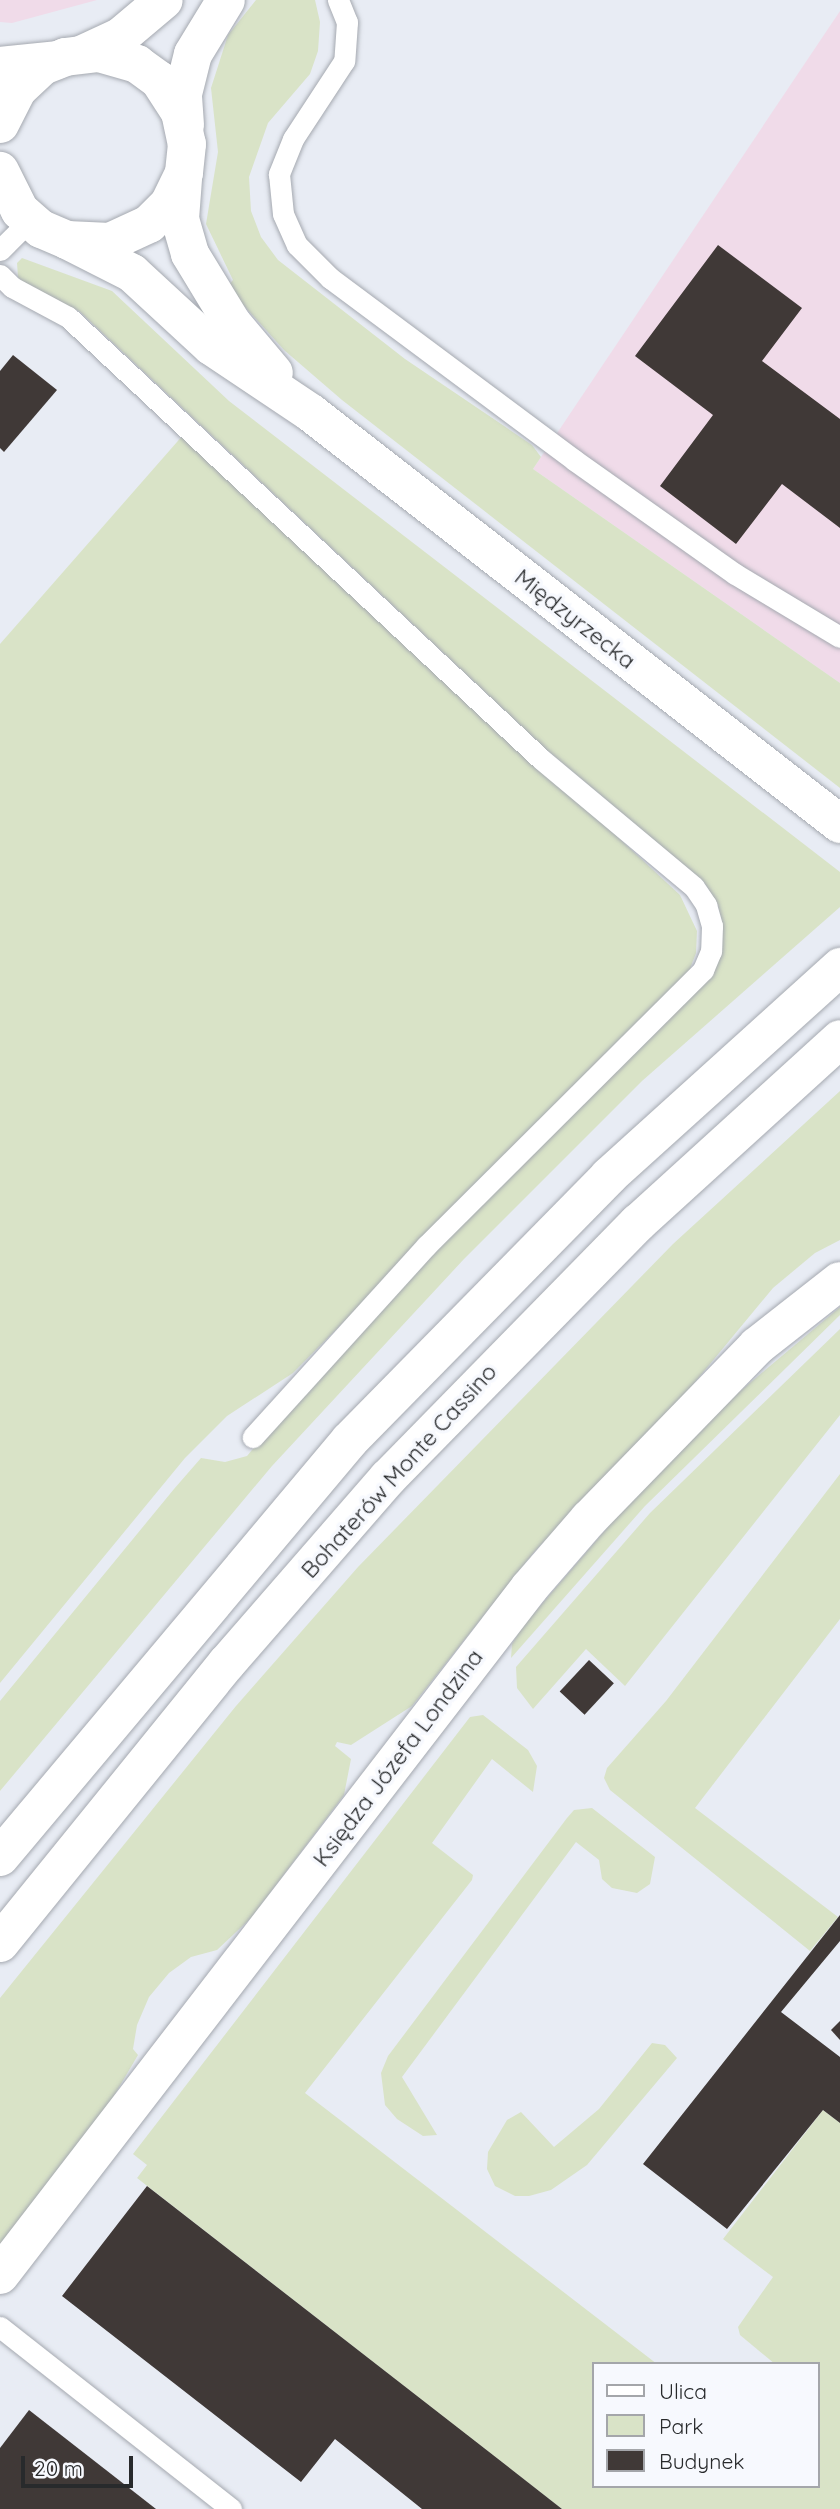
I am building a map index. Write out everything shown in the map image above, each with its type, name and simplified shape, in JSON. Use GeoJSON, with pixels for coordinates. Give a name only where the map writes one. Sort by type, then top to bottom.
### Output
{"type":"FeatureCollection","features":[{"type":"Feature","properties":{"kind":"main road"},"geometry":{"type":"LineString","coordinates":[[0,124],[24,81],[70,57],[120,37],[164,0]]}},
{"type":"Feature","properties":{"kind":"main road","name":"Międzyrzecka"},"geometry":{"type":"LineString","coordinates":[[226,0],[192,54],[183,94],[186,131],[180,219],[190,254],[232,323],[311,413]]}},
{"type":"Feature","properties":{"kind":"main road"},"geometry":{"type":"LineString","coordinates":[[0,66],[110,55],[147,71],[174,99],[186,131]]}},
{"type":"Feature","properties":{"kind":"main road"},"geometry":{"type":"LineString","coordinates":[[0,172],[12,200],[30,220]]}},
{"type":"Feature","properties":{"kind":"main road"},"geometry":{"type":"LineString","coordinates":[[67,240],[99,243],[136,232],[169,204],[184,173]]}},
{"type":"Feature","properties":{"kind":"main road","name":"Międzyrzecka"},"geometry":{"type":"LineString","coordinates":[[30,220],[132,273],[211,346],[311,413],[840,824]]}},
{"type":"Feature","properties":{"kind":"main road"},"geometry":{"type":"LineString","coordinates":[[0,1857],[350,1440],[600,1185],[840,967]]}},
{"type":"Feature","properties":{"kind":"main road","name":"Bohaterów Monte Cassino"},"geometry":{"type":"LineString","coordinates":[[0,1942],[227,1663],[388,1478],[638,1223],[840,1039]]}},
{"type":"Feature","properties":{"kind":"main road","name":"Księdza Józefa Londzina"},"geometry":{"type":"LineString","coordinates":[[0,2275],[530,1587],[589,1519],[758,1346],[807,1303],[840,1282]]}},
{"type":"Feature","properties":{"kind":"lane"},"geometry":{"type":"LineString","coordinates":[[338,0],[346,22],[344,61],[293,139],[279,174],[283,214],[297,245],[330,278],[574,460],[735,574],[840,638]]}},
{"type":"Feature","properties":{"kind":"lane"},"geometry":{"type":"LineString","coordinates":[[0,250],[30,220]]}},
{"type":"Feature","properties":{"kind":"lane"},"geometry":{"type":"LineString","coordinates":[[0,275],[12,288],[68,317],[541,759],[694,887],[706,905],[712,926],[710,951],[703,971],[426,1246],[253,1437]]}},
{"type":"Feature","properties":{"kind":"lane"},"geometry":{"type":"LineString","coordinates":[[0,2327],[231,2509]]}},
{"type":"Feature","properties":{"kind":"shaded area"},"geometry":{"type":"Polygon","coordinates":[[[0,0],[97,0],[12,23],[0,22],[0,0]]]}},
{"type":"Feature","properties":{"kind":"shaded area"},"geometry":{"type":"Polygon","coordinates":[[[840,11],[840,683],[533,469],[840,11]]]}},
{"type":"Feature","properties":{"kind":"green space"},"geometry":{"type":"Polygon","coordinates":[[[256,0],[315,0],[320,22],[318,51],[310,74],[268,123],[249,177],[251,211],[261,237],[278,260],[405,359],[532,445],[541,457],[533,469],[840,683],[840,788],[342,400],[284,350],[227,287],[233,280],[206,224],[218,152],[211,88],[228,35],[256,0]]]}},
{"type":"Feature","properties":{"kind":"green space"},"geometry":{"type":"Polygon","coordinates":[[[22,258],[112,291],[229,401],[840,872],[840,907],[642,1081],[464,1259],[272,1466],[0,1791],[0,1701],[174,1489],[201,1458],[225,1462],[247,1456],[328,1360],[502,1179],[708,979],[721,946],[723,926],[718,905],[704,882],[547,750],[79,311],[28,288],[18,277],[17,263],[22,258]]]}},
{"type":"Feature","properties":{"kind":"green space"},"geometry":{"type":"Polygon","coordinates":[[[184,434],[680,895],[697,931],[696,953],[688,974],[293,1373],[227,1416],[185,1458],[0,1683],[0,644],[184,434]]]}},
{"type":"Feature","properties":{"kind":"green space"},"geometry":{"type":"Polygon","coordinates":[[[840,1091],[840,1240],[815,1253],[773,1288],[681,1399],[534,1552],[412,1706],[351,1745],[337,1742],[335,1746],[351,1759],[344,1795],[251,1918],[217,1950],[191,1957],[169,1973],[149,1997],[137,2025],[133,2049],[138,2055],[92,2133],[0,2251],[0,1998],[236,1706],[358,1567],[673,1244],[840,1091]]]}},
{"type":"Feature","properties":{"kind":"green space"},"geometry":{"type":"Polygon","coordinates":[[[840,1307],[840,1315],[645,1506],[511,1658],[512,1644],[523,1626],[619,1514],[738,1393],[840,1307]]]}},
{"type":"Feature","properties":{"kind":"green space"},"geometry":{"type":"Polygon","coordinates":[[[840,1329],[840,1415],[625,1686],[586,1649],[533,1709],[517,1688],[516,1667],[650,1513],[840,1329]]]}},
{"type":"Feature","properties":{"kind":"green space"},"geometry":{"type":"Polygon","coordinates":[[[840,1474],[840,1619],[695,1808],[838,1917],[810,1951],[610,1790],[604,1778],[607,1768],[666,1701],[840,1474]]]}},
{"type":"Feature","properties":{"kind":"green space"},"geometry":{"type":"Polygon","coordinates":[[[483,1715],[528,1750],[537,1766],[533,1792],[492,1759],[432,1843],[473,1875],[472,1880],[305,2093],[654,2362],[592,2362],[592,2488],[819,2488],[819,2362],[773,2362],[740,2335],[738,2327],[773,2277],[723,2239],[823,2110],[840,2123],[840,2509],[562,2509],[137,2178],[147,2165],[133,2154],[470,1717],[483,1715]]]}},
{"type":"Feature","properties":{"kind":"green space"},"geometry":{"type":"Polygon","coordinates":[[[592,1808],[655,1857],[650,1884],[637,1893],[612,1888],[602,1879],[599,1860],[576,1842],[402,2077],[437,2135],[423,2136],[397,2119],[385,2105],[381,2073],[388,2056],[567,1818],[574,1810],[592,1808]]]}},
{"type":"Feature","properties":{"kind":"green space"},"geometry":{"type":"Polygon","coordinates":[[[652,2043],[665,2045],[677,2058],[587,2165],[551,2190],[529,2196],[515,2196],[495,2186],[487,2169],[488,2152],[507,2120],[521,2112],[554,2147],[599,2109],[652,2043]]]}},
{"type":"Feature","properties":{"kind":"building"},"geometry":{"type":"Polygon","coordinates":[[[718,245],[802,308],[762,361],[840,419],[840,528],[782,484],[736,544],[660,486],[713,415],[635,356],[718,245]]]}},
{"type":"Feature","properties":{"kind":"building"},"geometry":{"type":"Polygon","coordinates":[[[13,355],[57,390],[4,452],[0,448],[0,371],[13,355]]]}},
{"type":"Feature","properties":{"kind":"building"},"geometry":{"type":"Polygon","coordinates":[[[589,1660],[614,1683],[585,1715],[560,1691],[589,1660]]]}},
{"type":"Feature","properties":{"kind":"building"},"geometry":{"type":"Polygon","coordinates":[[[840,1915],[840,1941],[781,2012],[840,2057],[840,2123],[823,2110],[727,2229],[643,2164],[840,1915]]]}},
{"type":"Feature","properties":{"kind":"building"},"geometry":{"type":"Polygon","coordinates":[[[840,2021],[840,2040],[831,2030],[840,2021]]]}},
{"type":"Feature","properties":{"kind":"building"},"geometry":{"type":"Polygon","coordinates":[[[147,2186],[562,2509],[422,2509],[335,2439],[301,2482],[62,2296],[147,2186]]]}},
{"type":"Feature","properties":{"kind":"building"},"geometry":{"type":"Polygon","coordinates":[[[29,2410],[156,2509],[0,2509],[0,2448],[29,2410]]]}}]}
